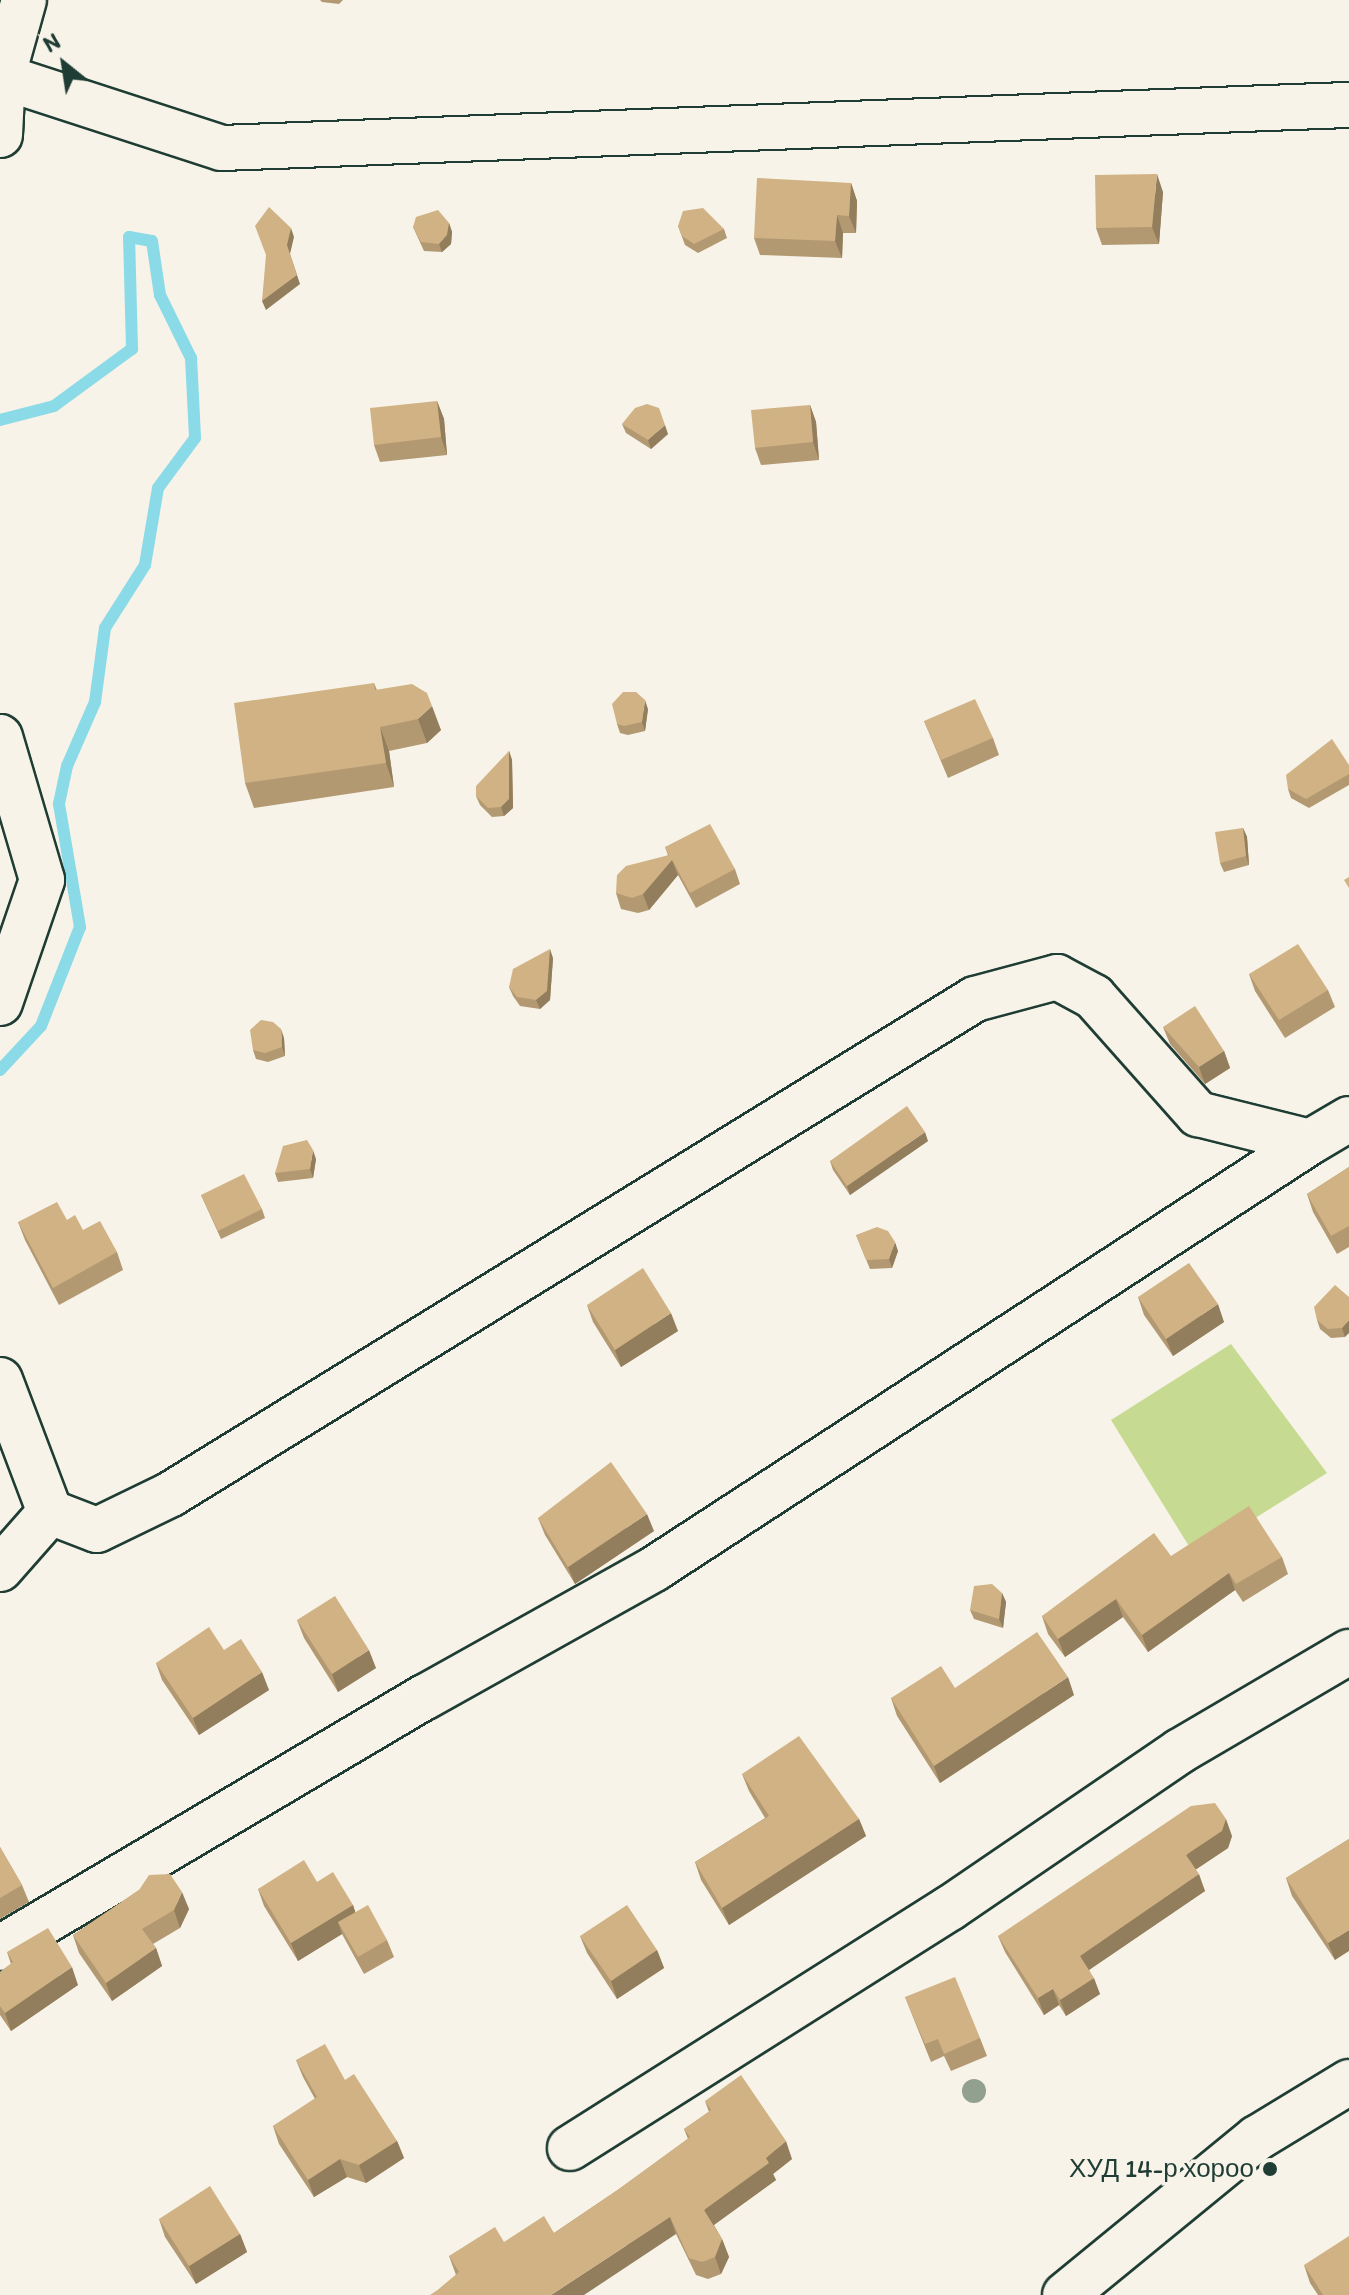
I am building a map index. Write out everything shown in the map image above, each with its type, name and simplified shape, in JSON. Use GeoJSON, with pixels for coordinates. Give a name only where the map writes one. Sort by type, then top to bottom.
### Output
{"type":"FeatureCollection","features":[{"type":"Feature","properties":{"kind":"street"},"geometry":{"type":"LineString","coordinates":[[0,135],[1,76],[24,0]]}},
{"type":"Feature","properties":{"kind":"street"},"geometry":{"type":"LineString","coordinates":[[1,76],[222,148],[1349,105]]}},
{"type":"Feature","properties":{"kind":"street"},"geometry":{"type":"LineString","coordinates":[[0,737],[42,880],[0,1003]]}},
{"type":"Feature","properties":{"kind":"street"},"geometry":{"type":"LineString","coordinates":[[0,1380],[50,1512],[97,1530],[171,1494],[975,999],[1057,977],[1094,997],[1198,1114],[1310,1142]]}},
{"type":"Feature","properties":{"kind":"street"},"geometry":{"type":"LineString","coordinates":[[0,1948],[425,1697],[654,1569],[1349,1119]]}},
{"type":"Feature","properties":{"kind":"street"},"geometry":{"type":"LineString","coordinates":[[0,1569],[50,1512]]}},
{"type":"Feature","properties":{"kind":"street"},"geometry":{"type":"LineString","coordinates":[[570,2148],[950,1908],[1180,1751],[1349,1652]]}},
{"type":"Feature","properties":{"kind":"street"},"geometry":{"type":"LineString","coordinates":[[1065,2295],[1257,2138],[1349,2082]]}},
{"type":"Feature","properties":{"kind":"green space"},"geometry":{"type":"Polygon","coordinates":[[[1231,1344],[1327,1473],[1195,1556],[1111,1420],[1231,1344]]]}},
{"type":"Feature","properties":{"kind":"building"},"geometry":{"type":"Polygon","coordinates":[[[1157,174],[1152,227],[1096,228],[1095,175],[1157,174]]]}},
{"type":"Feature","properties":{"kind":"building"},"geometry":{"type":"Polygon","coordinates":[[[757,178],[851,183],[849,216],[837,215],[835,241],[754,238],[757,178]]]}},
{"type":"Feature","properties":{"kind":"building"},"geometry":{"type":"Polygon","coordinates":[[[269,207],[291,228],[287,245],[297,275],[262,301],[266,255],[255,226],[269,207]]]}},
{"type":"Feature","properties":{"kind":"building"},"geometry":{"type":"Polygon","coordinates":[[[703,208],[724,229],[694,244],[682,236],[678,226],[683,211],[703,208]]]}},
{"type":"Feature","properties":{"kind":"building"},"geometry":{"type":"Polygon","coordinates":[[[438,210],[449,223],[447,235],[439,244],[421,242],[413,227],[416,217],[438,210]]]}},
{"type":"Feature","properties":{"kind":"building"},"geometry":{"type":"Polygon","coordinates":[[[437,401],[441,437],[374,445],[370,408],[437,401]]]}},
{"type":"Feature","properties":{"kind":"building"},"geometry":{"type":"Polygon","coordinates":[[[647,404],[659,408],[665,425],[648,440],[622,424],[635,408],[647,404]]]}},
{"type":"Feature","properties":{"kind":"building"},"geometry":{"type":"Polygon","coordinates":[[[810,405],[813,442],[755,448],[751,410],[810,405]]]}},
{"type":"Feature","properties":{"kind":"building"},"geometry":{"type":"Polygon","coordinates":[[[374,683],[375,690],[412,684],[427,693],[432,706],[418,719],[380,727],[386,763],[245,783],[234,703],[374,683]]]}},
{"type":"Feature","properties":{"kind":"building"},"geometry":{"type":"Polygon","coordinates":[[[623,692],[636,692],[645,700],[642,722],[624,726],[617,724],[612,704],[623,692]]]}},
{"type":"Feature","properties":{"kind":"building"},"geometry":{"type":"Polygon","coordinates":[[[975,699],[993,738],[941,760],[924,721],[975,699]]]}},
{"type":"Feature","properties":{"kind":"building"},"geometry":{"type":"Polygon","coordinates":[[[1332,739],[1349,765],[1349,774],[1306,799],[1288,789],[1286,775],[1332,739]]]}},
{"type":"Feature","properties":{"kind":"building"},"geometry":{"type":"Polygon","coordinates":[[[509,751],[509,799],[501,807],[488,808],[476,796],[476,786],[509,751]]]}},
{"type":"Feature","properties":{"kind":"building"},"geometry":{"type":"Polygon","coordinates":[[[710,824],[735,869],[690,893],[672,860],[643,894],[632,898],[616,893],[617,875],[626,866],[669,855],[665,847],[710,824]]]}},
{"type":"Feature","properties":{"kind":"building"},"geometry":{"type":"Polygon","coordinates":[[[1243,828],[1246,856],[1220,863],[1215,832],[1243,828]]]}},
{"type":"Feature","properties":{"kind":"building"},"geometry":{"type":"Polygon","coordinates":[[[1298,944],[1328,990],[1279,1020],[1249,974],[1298,944]]]}},
{"type":"Feature","properties":{"kind":"building"},"geometry":{"type":"Polygon","coordinates":[[[550,949],[547,991],[536,1000],[517,997],[509,987],[513,969],[550,949]]]}},
{"type":"Feature","properties":{"kind":"building"},"geometry":{"type":"Polygon","coordinates":[[[1195,1006],[1224,1051],[1199,1067],[1163,1027],[1195,1006]]]}},
{"type":"Feature","properties":{"kind":"building"},"geometry":{"type":"Polygon","coordinates":[[[261,1020],[273,1022],[281,1029],[282,1047],[265,1053],[253,1050],[250,1030],[261,1020]]]}},
{"type":"Feature","properties":{"kind":"building"},"geometry":{"type":"Polygon","coordinates":[[[907,1106],[925,1132],[847,1186],[830,1161],[907,1106]]]}},
{"type":"Feature","properties":{"kind":"building"},"geometry":{"type":"Polygon","coordinates":[[[307,1140],[313,1150],[310,1169],[275,1173],[283,1146],[307,1140]]]}},
{"type":"Feature","properties":{"kind":"building"},"geometry":{"type":"Polygon","coordinates":[[[1349,1167],[1349,1226],[1331,1236],[1307,1194],[1349,1167]]]}},
{"type":"Feature","properties":{"kind":"building"},"geometry":{"type":"Polygon","coordinates":[[[244,1174],[262,1209],[218,1231],[201,1195],[244,1174]]]}},
{"type":"Feature","properties":{"kind":"building"},"geometry":{"type":"Polygon","coordinates":[[[57,1202],[67,1220],[75,1215],[83,1230],[100,1221],[117,1252],[53,1288],[18,1222],[57,1202]]]}},
{"type":"Feature","properties":{"kind":"building"},"geometry":{"type":"Polygon","coordinates":[[[877,1227],[888,1231],[895,1242],[889,1259],[866,1260],[856,1235],[877,1227]]]}},
{"type":"Feature","properties":{"kind":"building"},"geometry":{"type":"Polygon","coordinates":[[[1189,1263],[1218,1304],[1166,1339],[1138,1297],[1189,1263]]]}},
{"type":"Feature","properties":{"kind":"building"},"geometry":{"type":"Polygon","coordinates":[[[643,1268],[671,1313],[615,1350],[587,1305],[643,1268]]]}},
{"type":"Feature","properties":{"kind":"building"},"geometry":{"type":"Polygon","coordinates":[[[1335,1285],[1349,1297],[1349,1320],[1342,1328],[1328,1329],[1317,1320],[1314,1307],[1335,1285]]]}},
{"type":"Feature","properties":{"kind":"building"},"geometry":{"type":"Polygon","coordinates":[[[611,1462],[647,1514],[568,1567],[538,1518],[611,1462]]]}},
{"type":"Feature","properties":{"kind":"building"},"geometry":{"type":"Polygon","coordinates":[[[1249,1506],[1282,1557],[1236,1584],[1229,1573],[1142,1635],[1116,1599],[1058,1639],[1042,1616],[1154,1533],[1171,1556],[1249,1506]]]}},
{"type":"Feature","properties":{"kind":"building"},"geometry":{"type":"Polygon","coordinates":[[[992,1584],[1002,1593],[999,1619],[970,1610],[974,1586],[992,1584]]]}},
{"type":"Feature","properties":{"kind":"building"},"geometry":{"type":"Polygon","coordinates":[[[335,1596],[369,1650],[332,1674],[297,1620],[335,1596]]]}},
{"type":"Feature","properties":{"kind":"building"},"geometry":{"type":"Polygon","coordinates":[[[209,1627],[224,1650],[241,1639],[262,1672],[193,1718],[156,1663],[209,1627]]]}},
{"type":"Feature","properties":{"kind":"building"},"geometry":{"type":"Polygon","coordinates":[[[1037,1632],[1068,1677],[934,1766],[891,1698],[941,1666],[955,1688],[1037,1632]]]}},
{"type":"Feature","properties":{"kind":"building"},"geometry":{"type":"Polygon","coordinates":[[[799,1736],[859,1819],[722,1908],[695,1862],[769,1816],[742,1774],[799,1736]]]}},
{"type":"Feature","properties":{"kind":"building"},"geometry":{"type":"Polygon","coordinates":[[[1215,1803],[1226,1819],[1222,1831],[1186,1855],[1199,1874],[1080,1956],[1094,1978],[1060,2000],[1053,1989],[1038,1998],[998,1936],[1191,1806],[1215,1803]]]}},
{"type":"Feature","properties":{"kind":"building"},"geometry":{"type":"Polygon","coordinates":[[[1349,1839],[1349,1930],[1328,1943],[1286,1878],[1349,1839]]]}},
{"type":"Feature","properties":{"kind":"building"},"geometry":{"type":"Polygon","coordinates":[[[0,1847],[22,1885],[0,1898],[0,1847]]]}},
{"type":"Feature","properties":{"kind":"building"},"geometry":{"type":"Polygon","coordinates":[[[304,1860],[317,1882],[333,1872],[353,1905],[291,1943],[258,1889],[304,1860]]]}},
{"type":"Feature","properties":{"kind":"building"},"geometry":{"type":"Polygon","coordinates":[[[170,1874],[182,1892],[174,1910],[142,1929],[156,1948],[106,1983],[73,1935],[139,1890],[149,1875],[170,1874]]]}},
{"type":"Feature","properties":{"kind":"building"},"geometry":{"type":"Polygon","coordinates":[[[368,1905],[387,1940],[358,1957],[338,1922],[368,1905]]]}},
{"type":"Feature","properties":{"kind":"building"},"geometry":{"type":"Polygon","coordinates":[[[627,1905],[657,1950],[611,1981],[580,1936],[627,1905]]]}},
{"type":"Feature","properties":{"kind":"building"},"geometry":{"type":"Polygon","coordinates":[[[48,1928],[72,1967],[5,2013],[0,2006],[0,1972],[13,1962],[7,1952],[48,1928]]]}},
{"type":"Feature","properties":{"kind":"building"},"geometry":{"type":"Polygon","coordinates":[[[955,1977],[980,2038],[944,2054],[938,2039],[925,2044],[905,1997],[955,1977]]]}},
{"type":"Feature","properties":{"kind":"building"},"geometry":{"type":"Polygon","coordinates":[[[325,2044],[345,2080],[354,2074],[397,2141],[359,2165],[340,2159],[308,2180],[273,2126],[317,2097],[296,2060],[325,2044]]]}},
{"type":"Feature","properties":{"kind":"building"},"geometry":{"type":"Polygon","coordinates":[[[741,2075],[786,2141],[766,2158],[769,2163],[704,2210],[722,2239],[715,2257],[702,2262],[689,2258],[670,2217],[551,2295],[430,2295],[459,2272],[449,2256],[495,2227],[504,2242],[544,2216],[554,2233],[619,2189],[690,2137],[684,2129],[711,2110],[705,2101],[741,2075]]]}},
{"type":"Feature","properties":{"kind":"building"},"geometry":{"type":"Polygon","coordinates":[[[210,2186],[240,2234],[189,2266],[159,2219],[210,2186]]]}},
{"type":"Feature","properties":{"kind":"building"},"geometry":{"type":"Polygon","coordinates":[[[1349,2236],[1349,2295],[1323,2295],[1304,2265],[1349,2236]]]}},
{"type":"Feature","properties":{"kind":"waterway"},"geometry":{"type":"LineString","coordinates":[[0,420],[54,406],[132,349],[129,237],[152,241],[160,295],[191,358],[195,438],[158,488],[145,565],[105,628],[95,702],[67,766],[59,804],[80,927],[41,1026],[0,1070]]}},
{"type":"Feature","properties":{"kind":"place","name":"ХУД 14-р хороо"},"geometry":{"type":"Point","coordinates":[1270,2169]}}]}
